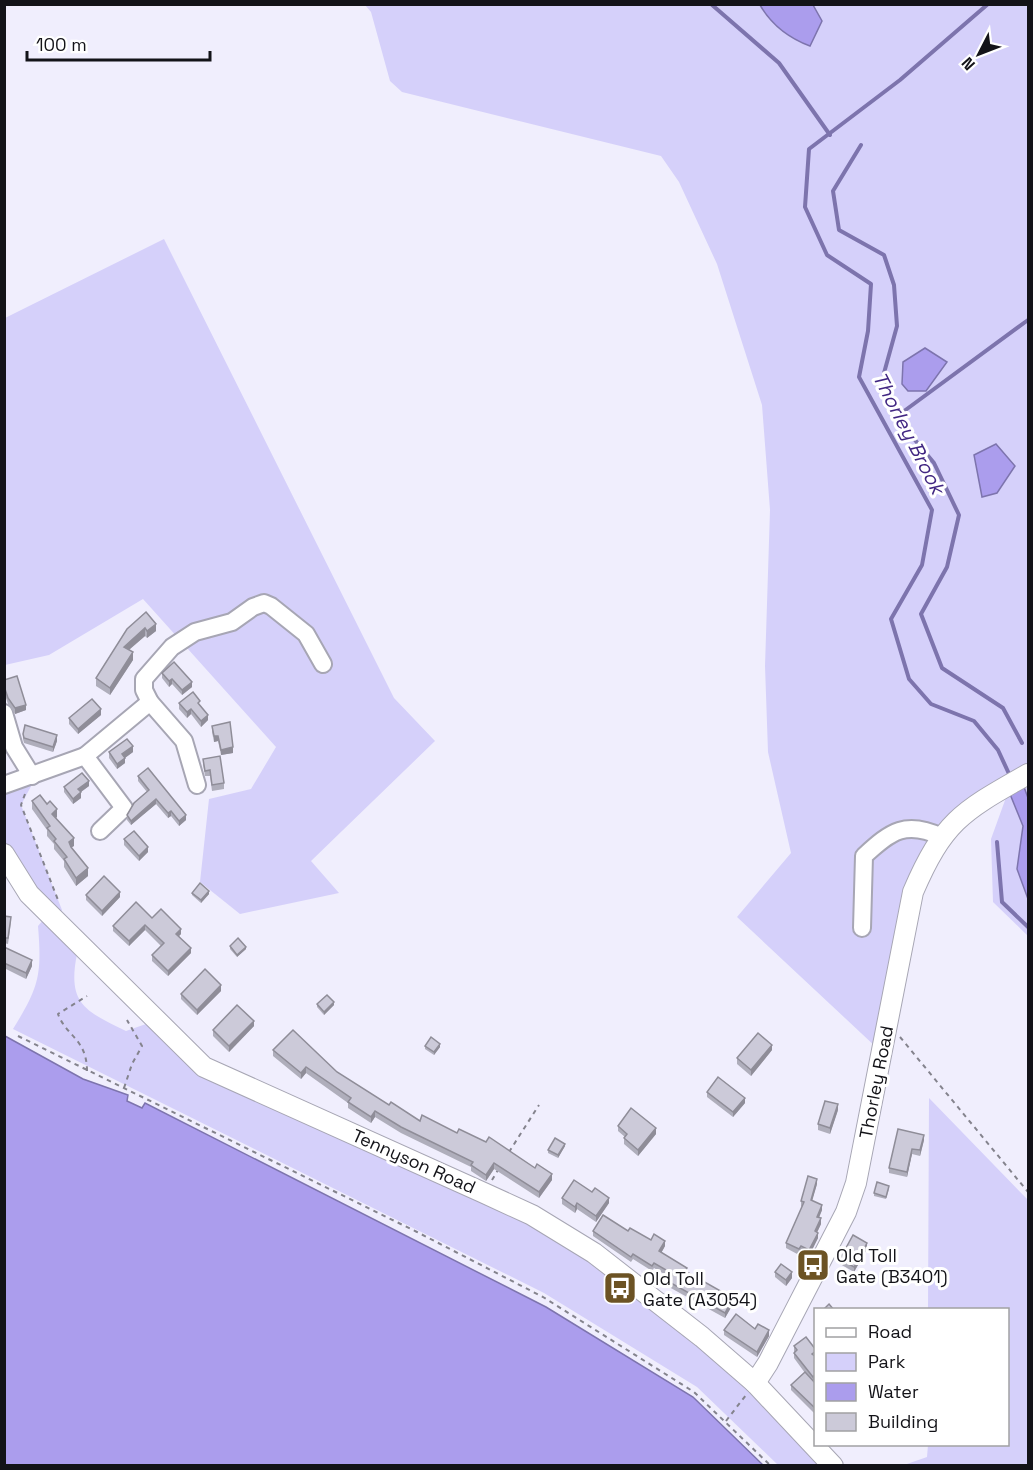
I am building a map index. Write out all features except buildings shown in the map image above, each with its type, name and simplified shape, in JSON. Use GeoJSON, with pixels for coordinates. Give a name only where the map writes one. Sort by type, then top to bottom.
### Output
{"type":"FeatureCollection","features":[{"type":"Feature","properties":{"kind":"main road","name":"Thorley Road"},"geometry":{"type":"LineString","coordinates":[[755,1383],[768,1363],[846,1212],[856,1183],[913,892],[942,837],[958,817],[1029,774]]}},
{"type":"Feature","properties":{"kind":"main road","name":"Tennyson Road"},"geometry":{"type":"LineString","coordinates":[[4,855],[29,894],[204,1067],[484,1192],[532,1215],[594,1252],[702,1337],[755,1383],[814,1446]]}},
{"type":"Feature","properties":{"kind":"main road","name":"Tennyson Road"},"geometry":{"type":"LineString","coordinates":[[814,1446],[833,1466]]}},
{"type":"Feature","properties":{"kind":"street"},"geometry":{"type":"LineString","coordinates":[[197,785],[183,741],[150,702],[144,690],[144,679],[172,647],[204,628],[232,622],[258,604],[271,606],[300,628],[323,664]]}},
{"type":"Feature","properties":{"kind":"street"},"geometry":{"type":"LineString","coordinates":[[4,785],[35,776],[85,756],[150,702]]}},
{"type":"Feature","properties":{"kind":"street"},"geometry":{"type":"LineString","coordinates":[[4,713],[14,747],[35,776]]}},
{"type":"Feature","properties":{"kind":"street"},"geometry":{"type":"LineString","coordinates":[[85,756],[124,808],[100,831]]}},
{"type":"Feature","properties":{"kind":"street"},"geometry":{"type":"LineString","coordinates":[[862,928],[864,856],[900,829],[911,827],[925,829],[942,837]]}},
{"type":"Feature","properties":{"kind":"path"},"geometry":{"type":"LineString","coordinates":[[35,776],[21,805],[62,910],[55,921]]}},
{"type":"Feature","properties":{"kind":"path"},"geometry":{"type":"LineString","coordinates":[[87,996],[58,1014],[60,1021],[80,1043],[87,1061],[87,1071]]}},
{"type":"Feature","properties":{"kind":"path"},"geometry":{"type":"LineString","coordinates":[[124,1089],[132,1064],[142,1046],[128,1020]]}},
{"type":"Feature","properties":{"kind":"path"},"geometry":{"type":"LineString","coordinates":[[18,1036],[543,1297],[694,1392],[771,1466]]}},
{"type":"Feature","properties":{"kind":"path"},"geometry":{"type":"LineString","coordinates":[[884,1039],[900,1037],[1029,1192]]}},
{"type":"Feature","properties":{"kind":"path"},"geometry":{"type":"LineString","coordinates":[[508,1154],[539,1105]]}},
{"type":"Feature","properties":{"kind":"path"},"geometry":{"type":"LineString","coordinates":[[484,1192],[502,1163]]}},
{"type":"Feature","properties":{"kind":"path"},"geometry":{"type":"LineString","coordinates":[[726,1421],[755,1383]]}},
{"type":"Feature","properties":{"kind":"green space"},"geometry":{"type":"Polygon","coordinates":[[[365,5],[1028,5],[1028,767],[940,827],[877,1048],[737,917],[791,853],[768,752],[765,666],[770,510],[762,405],[717,264],[679,182],[661,156],[402,92],[390,81],[371,12],[365,5]]]}},
{"type":"Feature","properties":{"kind":"green space"},"geometry":{"type":"Polygon","coordinates":[[[164,239],[394,698],[435,741],[311,861],[339,893],[240,914],[200,882],[209,799],[251,789],[276,747],[143,599],[49,655],[5,665],[5,318],[164,239]]]}},
{"type":"Feature","properties":{"kind":"green space"},"geometry":{"type":"Polygon","coordinates":[[[37,775],[21,805],[62,910],[55,921],[5,855],[5,785],[37,775]]]}},
{"type":"Feature","properties":{"kind":"green space"},"geometry":{"type":"Polygon","coordinates":[[[1024,784],[1028,790],[1028,798],[1024,787],[1010,794],[1023,826],[1017,869],[1028,899],[1028,936],[993,902],[991,839],[1008,792],[1024,784]]]}},
{"type":"Feature","properties":{"kind":"green space"},"geometry":{"type":"Polygon","coordinates":[[[44,919],[77,954],[75,984],[77,995],[90,1011],[126,1031],[146,1024],[194,1069],[528,1222],[590,1259],[646,1302],[753,1393],[823,1465],[778,1465],[697,1387],[544,1293],[13,1029],[37,980],[38,926],[44,919]]]}},
{"type":"Feature","properties":{"kind":"green space"},"geometry":{"type":"Polygon","coordinates":[[[929,1098],[1028,1200],[1028,1465],[904,1465],[927,1457],[928,1446],[1009,1446],[1009,1308],[928,1308],[929,1098]]]}},
{"type":"Feature","properties":{"kind":"water"},"geometry":{"type":"Polygon","coordinates":[[[760,5],[813,5],[822,21],[810,46],[781,30],[760,5]]]}},
{"type":"Feature","properties":{"kind":"water"},"geometry":{"type":"Polygon","coordinates":[[[925,348],[947,362],[926,391],[908,391],[902,384],[903,362],[925,348]]]}},
{"type":"Feature","properties":{"kind":"water"},"geometry":{"type":"Polygon","coordinates":[[[996,444],[1015,466],[997,493],[982,497],[974,455],[996,444]]]}},
{"type":"Feature","properties":{"kind":"water"},"geometry":{"type":"Polygon","coordinates":[[[1024,787],[1028,798],[1028,899],[1017,869],[1023,826],[1010,794],[1024,787]]]}},
{"type":"Feature","properties":{"kind":"water"},"geometry":{"type":"Polygon","coordinates":[[[5,1036],[83,1079],[128,1095],[127,1101],[142,1108],[145,1103],[546,1307],[693,1397],[763,1465],[5,1465],[5,1036]]]}},
{"type":"Feature","properties":{"kind":"waterway"},"geometry":{"type":"LineString","coordinates":[[711,4],[779,63],[830,135]]}},
{"type":"Feature","properties":{"kind":"waterway","name":"Thorley Brook"},"geometry":{"type":"LineString","coordinates":[[988,4],[900,80],[809,149],[805,207],[827,255],[871,284],[868,331],[859,377],[932,510],[922,565],[891,619],[909,679],[931,704],[974,721],[998,750],[1010,776]]}},
{"type":"Feature","properties":{"kind":"waterway"},"geometry":{"type":"LineString","coordinates":[[861,145],[833,191],[839,230],[884,255],[894,285],[897,326],[884,373],[896,417],[934,463],[959,515],[947,567],[921,614],[942,668],[1003,708],[1022,743]]}},
{"type":"Feature","properties":{"kind":"waterway"},"geometry":{"type":"LineString","coordinates":[[896,417],[1028,320]]}},
{"type":"Feature","properties":{"kind":"waterway"},"geometry":{"type":"LineString","coordinates":[[997,842],[1002,902],[1028,927]]}},
{"type":"Feature","properties":{"kind":"place","name":"Old Toll Gate (B3401)"},"geometry":{"type":"Point","coordinates":[813,1265]}},
{"type":"Feature","properties":{"kind":"place","name":"Old Toll Gate (A3054)"},"geometry":{"type":"Point","coordinates":[620,1288]}}]}
